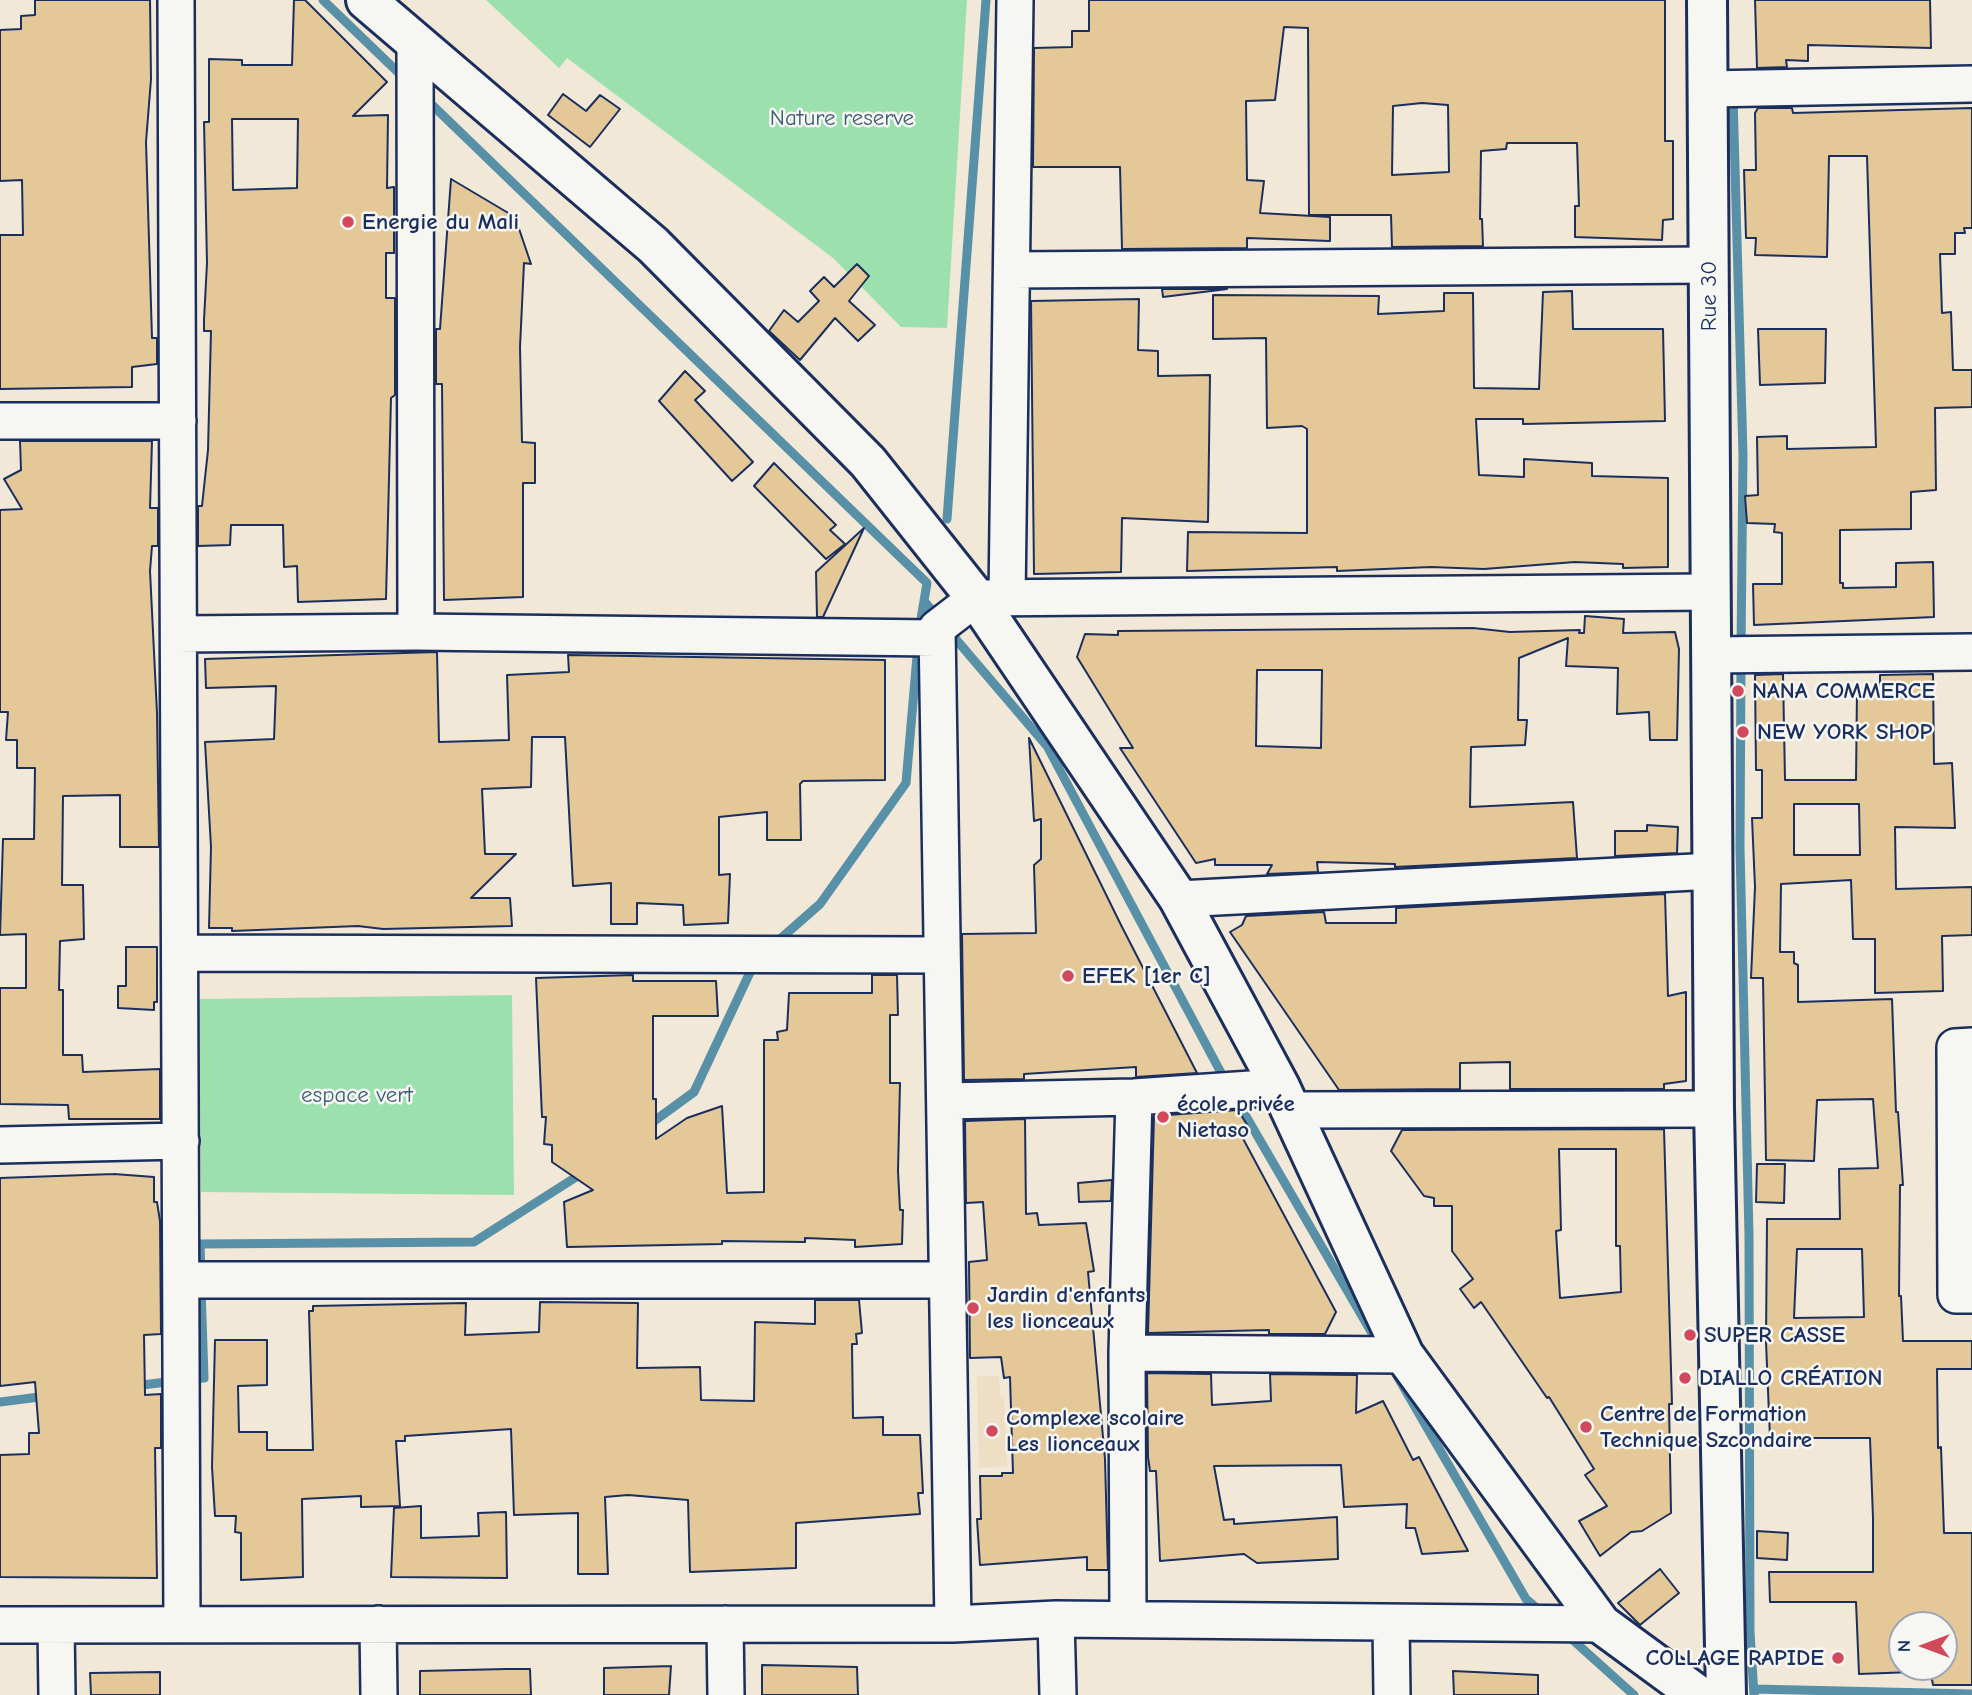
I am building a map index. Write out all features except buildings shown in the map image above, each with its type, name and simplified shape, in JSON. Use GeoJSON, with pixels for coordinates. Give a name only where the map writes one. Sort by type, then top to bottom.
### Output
{"type":"FeatureCollection","features":[{"type":"Feature","properties":{"kind":"street"},"geometry":{"type":"LineString","coordinates":[[176,0],[182,1625]]}},
{"type":"Feature","properties":{"kind":"street"},"geometry":{"type":"LineString","coordinates":[[366,0],[653,245],[868,462],[991,597],[1179,900],[1285,1099],[1404,1355],[1601,1624],[1698,1695]]}},
{"type":"Feature","properties":{"kind":"street"},"geometry":{"type":"LineString","coordinates":[[991,597],[1012,270],[1015,0]]}},
{"type":"Feature","properties":{"kind":"street","name":"Rue 30"},"geometry":{"type":"LineString","coordinates":[[1707,0],[1714,1110],[1726,1695]]}},
{"type":"Feature","properties":{"kind":"street"},"geometry":{"type":"LineString","coordinates":[[415,44],[416,632]]}},
{"type":"Feature","properties":{"kind":"street"},"geometry":{"type":"LineString","coordinates":[[1708,89],[1972,84]]}},
{"type":"Feature","properties":{"kind":"street"},"geometry":{"type":"LineString","coordinates":[[1012,270],[1709,265]]}},
{"type":"Feature","properties":{"kind":"street"},"geometry":{"type":"LineString","coordinates":[[0,421],[178,421]]}},
{"type":"Feature","properties":{"kind":"street"},"geometry":{"type":"LineString","coordinates":[[953,1624],[935,638],[941,622],[991,597],[1710,592]]}},
{"type":"Feature","properties":{"kind":"street"},"geometry":{"type":"LineString","coordinates":[[179,634],[416,632],[935,638]]}},
{"type":"Feature","properties":{"kind":"street"},"geometry":{"type":"LineString","coordinates":[[1712,654],[1972,652]]}},
{"type":"Feature","properties":{"kind":"street"},"geometry":{"type":"LineString","coordinates":[[1179,900],[1713,871]]}},
{"type":"Feature","properties":{"kind":"street"},"geometry":{"type":"LineString","coordinates":[[180,953],[942,955]]}},
{"type":"Feature","properties":{"kind":"street"},"geometry":{"type":"LineString","coordinates":[[1972,1046],[1955,1046],[1956,1295],[1972,1295]]}},
{"type":"Feature","properties":{"kind":"street"},"geometry":{"type":"LineString","coordinates":[[945,1101],[1134,1097],[1714,1110]]}},
{"type":"Feature","properties":{"kind":"street"},"geometry":{"type":"LineString","coordinates":[[1128,1619],[1127,1353],[1134,1097]]}},
{"type":"Feature","properties":{"kind":"street"},"geometry":{"type":"LineString","coordinates":[[0,1145],[181,1142]]}},
{"type":"Feature","properties":{"kind":"street"},"geometry":{"type":"LineString","coordinates":[[181,1280],[947,1280]]}},
{"type":"Feature","properties":{"kind":"street"},"geometry":{"type":"LineString","coordinates":[[1127,1353],[1404,1355]]}},
{"type":"Feature","properties":{"kind":"street"},"geometry":{"type":"LineString","coordinates":[[0,1625],[953,1624],[1056,1619],[1601,1624]]}},
{"type":"Feature","properties":{"kind":"street"},"geometry":{"type":"LineString","coordinates":[[1056,1619],[1058,1695]]}},
{"type":"Feature","properties":{"kind":"street"},"geometry":{"type":"LineString","coordinates":[[378,1624],[379,1695]]}},
{"type":"Feature","properties":{"kind":"street"},"geometry":{"type":"LineString","coordinates":[[725,1624],[726,1695]]}},
{"type":"Feature","properties":{"kind":"street"},"geometry":{"type":"LineString","coordinates":[[1391,1624],[1392,1695]]}},
{"type":"Feature","properties":{"kind":"street"},"geometry":{"type":"LineString","coordinates":[[56,1625],[57,1695]]}},
{"type":"Feature","properties":{"kind":"shaded area","name":"Complexe scolaire Les lionceaux"},"geometry":{"type":"Polygon","coordinates":[[[977,1376],[999,1376],[1000,1396],[1004,1397],[1007,1466],[979,1468],[977,1376]]]}},
{"type":"Feature","properties":{"kind":"green space","name":"Nature reserve"},"geometry":{"type":"Polygon","coordinates":[[[486,0],[967,0],[947,328],[901,327],[833,258],[567,58],[559,68],[486,0]]]}},
{"type":"Feature","properties":{"kind":"green space","name":"espace vert"},"geometry":{"type":"Polygon","coordinates":[[[512,995],[514,1195],[201,1192],[199,999],[512,995]]]}},
{"type":"Feature","properties":{"kind":"waterway"},"geometry":{"type":"LineString","coordinates":[[323,0],[406,80]]}},
{"type":"Feature","properties":{"kind":"waterway"},"geometry":{"type":"LineString","coordinates":[[947,519],[986,0]]}},
{"type":"Feature","properties":{"kind":"waterway"},"geometry":{"type":"LineString","coordinates":[[1733,96],[1743,455],[1741,649]]}},
{"type":"Feature","properties":{"kind":"waterway"},"geometry":{"type":"LineString","coordinates":[[426,99],[927,583],[919,631]]}},
{"type":"Feature","properties":{"kind":"waterway"},"geometry":{"type":"LineString","coordinates":[[924,601],[939,619]]}},
{"type":"Feature","properties":{"kind":"waterway"},"geometry":{"type":"LineString","coordinates":[[948,630],[1047,746],[1227,1084]]}},
{"type":"Feature","properties":{"kind":"waterway"},"geometry":{"type":"LineString","coordinates":[[779,940],[820,904],[906,783],[918,645]]}},
{"type":"Feature","properties":{"kind":"waterway"},"geometry":{"type":"LineString","coordinates":[[1741,663],[1740,847],[1749,1236],[1750,1632],[1754,1695]]}},
{"type":"Feature","properties":{"kind":"waterway"},"geometry":{"type":"LineString","coordinates":[[646,1127],[694,1092],[753,966]]}},
{"type":"Feature","properties":{"kind":"waterway"},"geometry":{"type":"LineString","coordinates":[[1236,1099],[1380,1347]]}},
{"type":"Feature","properties":{"kind":"waterway"},"geometry":{"type":"LineString","coordinates":[[201,1274],[200,1244],[474,1242],[584,1172]]}},
{"type":"Feature","properties":{"kind":"waterway"},"geometry":{"type":"LineString","coordinates":[[189,1379],[204,1378],[201,1288]]}},
{"type":"Feature","properties":{"kind":"waterway"},"geometry":{"type":"LineString","coordinates":[[1396,1374],[1526,1599],[1541,1612]]}},
{"type":"Feature","properties":{"kind":"waterway"},"geometry":{"type":"LineString","coordinates":[[134,1386],[175,1381]]}},
{"type":"Feature","properties":{"kind":"waterway"},"geometry":{"type":"LineString","coordinates":[[0,1402],[47,1396]]}},
{"type":"Feature","properties":{"kind":"waterway"},"geometry":{"type":"LineString","coordinates":[[1565,1633],[1634,1695]]}},
{"type":"Feature","properties":{"kind":"waterway"},"geometry":{"type":"LineString","coordinates":[[1754,1689],[1972,1694]]}},
{"type":"Feature","properties":{"kind":"place","name":"Energie du Mali"},"geometry":{"type":"Point","coordinates":[348,222]}},
{"type":"Feature","properties":{"kind":"place","name":"NANA COMMERCE"},"geometry":{"type":"Point","coordinates":[1738,691]}},
{"type":"Feature","properties":{"kind":"place","name":"NEW YORK SHOP"},"geometry":{"type":"Point","coordinates":[1743,732]}},
{"type":"Feature","properties":{"kind":"place","name":"EFEK [1er C]"},"geometry":{"type":"Point","coordinates":[1068,976]}},
{"type":"Feature","properties":{"kind":"place","name":"école privée Nietaso"},"geometry":{"type":"Point","coordinates":[1163,1117]}},
{"type":"Feature","properties":{"kind":"place","name":"Jardin d'enfants les lionceaux"},"geometry":{"type":"Point","coordinates":[973,1308]}},
{"type":"Feature","properties":{"kind":"place","name":"SUPER CASSE"},"geometry":{"type":"Point","coordinates":[1690,1335]}},
{"type":"Feature","properties":{"kind":"place","name":"DIALLO CRÉATION"},"geometry":{"type":"Point","coordinates":[1685,1378]}},
{"type":"Feature","properties":{"kind":"place","name":"Centre de Formation Technique Szcondaire"},"geometry":{"type":"Point","coordinates":[1586,1427]}},
{"type":"Feature","properties":{"kind":"place","name":"Complexe scolaire Les lionceaux"},"geometry":{"type":"Point","coordinates":[992,1431]}},
{"type":"Feature","properties":{"kind":"place","name":"COLLAGE RAPIDE"},"geometry":{"type":"Point","coordinates":[1838,1658]}}]}
